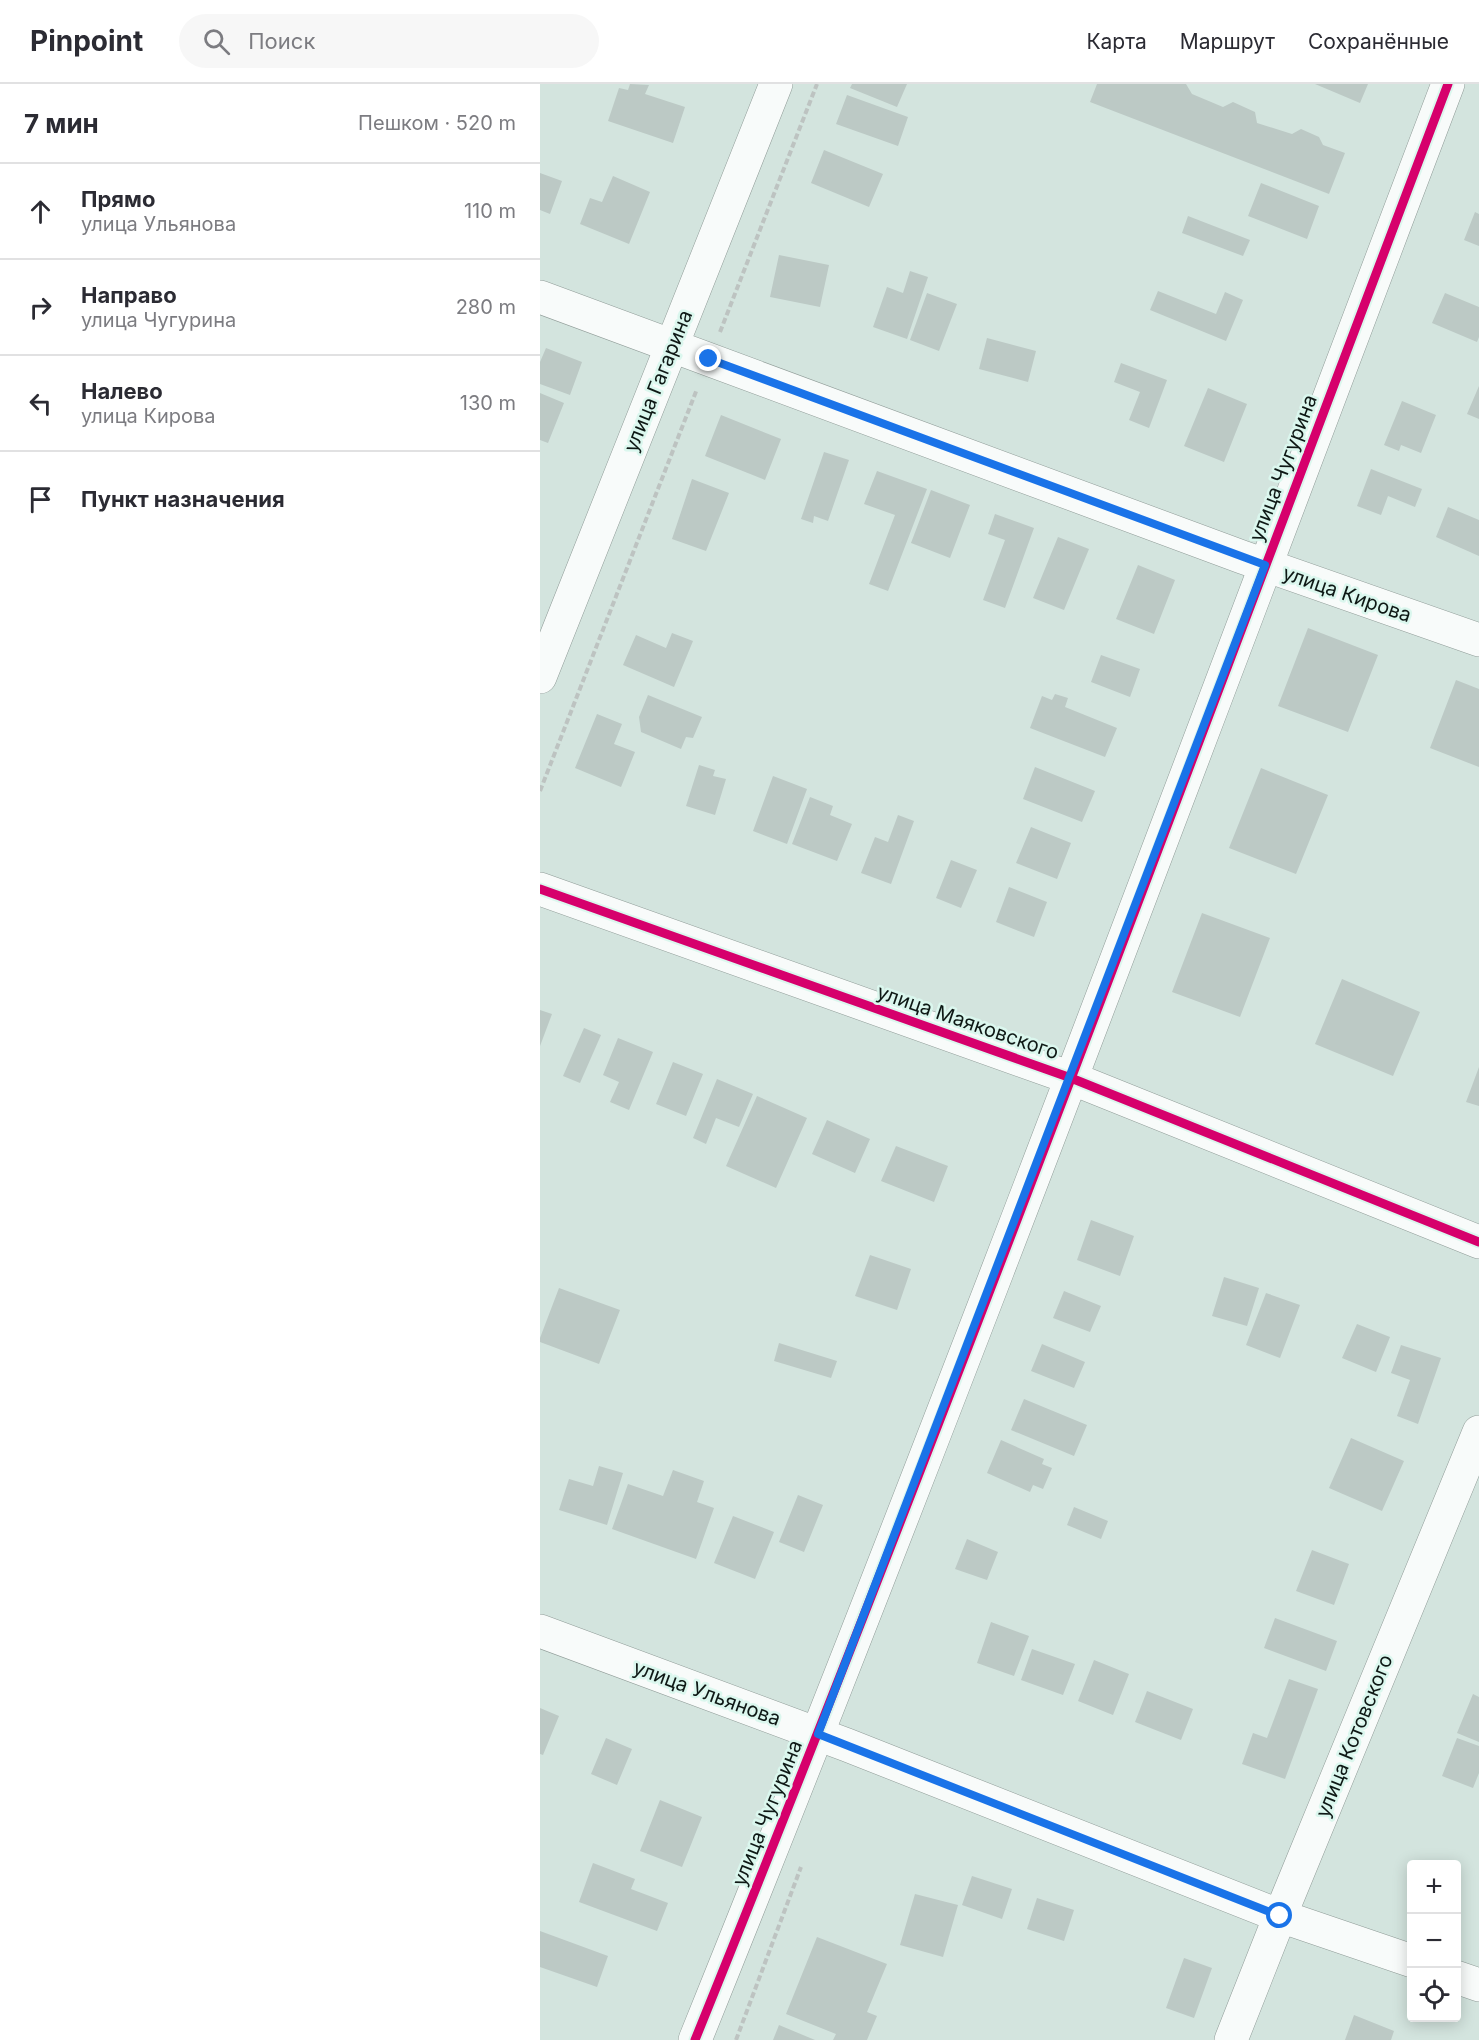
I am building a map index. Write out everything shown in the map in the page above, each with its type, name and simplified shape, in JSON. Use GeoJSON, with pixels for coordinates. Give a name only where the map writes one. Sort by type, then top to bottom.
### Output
{"type":"FeatureCollection","features":[{"type":"Feature","properties":{"kind":"street","name":"улица Гагарина"},"geometry":{"type":"LineString","coordinates":[[540,677],[776,84]]}},
{"type":"Feature","properties":{"kind":"street","name":"улица Чугурина"},"geometry":{"type":"LineString","coordinates":[[695,2040],[818,1734],[1071,1077],[1448,84]]}},
{"type":"Feature","properties":{"kind":"street","name":"улица Кирова"},"geometry":{"type":"LineString","coordinates":[[540,297],[1265,565],[1479,640]]}},
{"type":"Feature","properties":{"kind":"street","name":"улица Маяковского"},"geometry":{"type":"LineString","coordinates":[[540,890],[1071,1077],[1479,1242]]}},
{"type":"Feature","properties":{"kind":"street","name":"улица Котовского"},"geometry":{"type":"LineString","coordinates":[[1230,2040],[1479,1432]]}},
{"type":"Feature","properties":{"kind":"street","name":"улица Ульянова"},"geometry":{"type":"LineString","coordinates":[[540,1631],[818,1734],[1280,1916],[1407,1959]]}},
{"type":"Feature","properties":{"kind":"street"},"geometry":{"type":"LineString","coordinates":[[1461,1979],[1479,1985]]}},
{"type":"Feature","properties":{"kind":"path"},"geometry":{"type":"LineString","coordinates":[[540,791],[817,84]]}},
{"type":"Feature","properties":{"kind":"building"},"geometry":{"type":"Polygon","coordinates":[[[630,84],[649,85],[645,94],[685,107],[673,143],[608,121],[619,88],[628,90],[630,84]]]}},
{"type":"Feature","properties":{"kind":"building"},"geometry":{"type":"Polygon","coordinates":[[[852,84],[907,84],[897,107],[850,88],[852,84]]]}},
{"type":"Feature","properties":{"kind":"building"},"geometry":{"type":"Polygon","coordinates":[[[1097,84],[1186,84],[1192,94],[1223,107],[1233,102],[1255,112],[1257,123],[1292,134],[1301,129],[1319,137],[1323,145],[1345,153],[1329,194],[1090,102],[1097,84]]]}},
{"type":"Feature","properties":{"kind":"building"},"geometry":{"type":"Polygon","coordinates":[[[1315,84],[1368,84],[1360,103],[1315,84]]]}},
{"type":"Feature","properties":{"kind":"building"},"geometry":{"type":"Polygon","coordinates":[[[847,95],[908,117],[898,146],[836,124],[847,95]]]}},
{"type":"Feature","properties":{"kind":"building"},"geometry":{"type":"Polygon","coordinates":[[[824,150],[883,174],[869,207],[811,183],[824,150]]]}},
{"type":"Feature","properties":{"kind":"building"},"geometry":{"type":"Polygon","coordinates":[[[540,173],[562,181],[550,214],[540,210],[540,173]]]}},
{"type":"Feature","properties":{"kind":"building"},"geometry":{"type":"Polygon","coordinates":[[[613,176],[650,192],[629,244],[580,224],[590,198],[602,202],[613,176]]]}},
{"type":"Feature","properties":{"kind":"building"},"geometry":{"type":"Polygon","coordinates":[[[1261,183],[1319,206],[1307,239],[1248,216],[1261,183]]]}},
{"type":"Feature","properties":{"kind":"building"},"geometry":{"type":"Polygon","coordinates":[[[1475,212],[1479,214],[1479,246],[1464,240],[1475,212]]]}},
{"type":"Feature","properties":{"kind":"building"},"geometry":{"type":"Polygon","coordinates":[[[1188,216],[1250,240],[1243,256],[1182,233],[1188,216]]]}},
{"type":"Feature","properties":{"kind":"building"},"geometry":{"type":"Polygon","coordinates":[[[779,255],[829,265],[820,307],[770,297],[779,255]]]}},
{"type":"Feature","properties":{"kind":"building"},"geometry":{"type":"Polygon","coordinates":[[[910,271],[928,277],[907,339],[873,327],[887,287],[903,293],[910,271]]]}},
{"type":"Feature","properties":{"kind":"building"},"geometry":{"type":"Polygon","coordinates":[[[1158,291],[1216,314],[1225,292],[1243,300],[1226,341],[1150,310],[1158,291]]]}},
{"type":"Feature","properties":{"kind":"building"},"geometry":{"type":"Polygon","coordinates":[[[927,293],[957,304],[939,351],[910,340],[927,293]]]}},
{"type":"Feature","properties":{"kind":"building"},"geometry":{"type":"Polygon","coordinates":[[[1445,293],[1479,307],[1477,342],[1432,323],[1445,293]]]}},
{"type":"Feature","properties":{"kind":"building"},"geometry":{"type":"Polygon","coordinates":[[[987,338],[1036,351],[1028,382],[979,369],[987,338]]]}},
{"type":"Feature","properties":{"kind":"building"},"geometry":{"type":"Polygon","coordinates":[[[546,348],[582,362],[570,395],[540,384],[540,362],[546,348]]]}},
{"type":"Feature","properties":{"kind":"building"},"geometry":{"type":"Polygon","coordinates":[[[1121,363],[1167,380],[1149,428],[1129,420],[1140,392],[1114,382],[1121,363]]]}},
{"type":"Feature","properties":{"kind":"building"},"geometry":{"type":"Polygon","coordinates":[[[1479,386],[1479,419],[1467,414],[1479,386]]]}},
{"type":"Feature","properties":{"kind":"building"},"geometry":{"type":"Polygon","coordinates":[[[1208,388],[1247,404],[1224,462],[1184,446],[1208,388]]]}},
{"type":"Feature","properties":{"kind":"building"},"geometry":{"type":"Polygon","coordinates":[[[540,393],[564,403],[548,443],[540,440],[540,393]]]}},
{"type":"Feature","properties":{"kind":"building"},"geometry":{"type":"Polygon","coordinates":[[[1402,401],[1436,415],[1421,453],[1401,445],[1399,451],[1384,445],[1402,401]]]}},
{"type":"Feature","properties":{"kind":"building"},"geometry":{"type":"Polygon","coordinates":[[[721,415],[781,439],[765,480],[705,456],[721,415]]]}},
{"type":"Feature","properties":{"kind":"building"},"geometry":{"type":"Polygon","coordinates":[[[824,452],[849,460],[828,521],[814,516],[813,523],[801,519],[824,452]]]}},
{"type":"Feature","properties":{"kind":"building"},"geometry":{"type":"Polygon","coordinates":[[[1371,469],[1422,489],[1415,507],[1388,496],[1381,515],[1357,506],[1371,469]]]}},
{"type":"Feature","properties":{"kind":"building"},"geometry":{"type":"Polygon","coordinates":[[[877,471],[927,489],[888,591],[869,584],[895,515],[864,504],[877,471]]]}},
{"type":"Feature","properties":{"kind":"building"},"geometry":{"type":"Polygon","coordinates":[[[692,479],[729,493],[706,551],[672,539],[692,479]]]}},
{"type":"Feature","properties":{"kind":"building"},"geometry":{"type":"Polygon","coordinates":[[[931,490],[970,505],[950,558],[911,543],[931,490]]]}},
{"type":"Feature","properties":{"kind":"building"},"geometry":{"type":"Polygon","coordinates":[[[1448,507],[1479,520],[1479,556],[1436,537],[1448,507]]]}},
{"type":"Feature","properties":{"kind":"building"},"geometry":{"type":"Polygon","coordinates":[[[995,514],[1034,528],[1005,608],[983,600],[1005,540],[988,534],[995,514]]]}},
{"type":"Feature","properties":{"kind":"building"},"geometry":{"type":"Polygon","coordinates":[[[1058,537],[1089,549],[1064,610],[1033,598],[1058,537]]]}},
{"type":"Feature","properties":{"kind":"building"},"geometry":{"type":"Polygon","coordinates":[[[1138,565],[1175,580],[1154,634],[1116,619],[1138,565]]]}},
{"type":"Feature","properties":{"kind":"building"},"geometry":{"type":"Polygon","coordinates":[[[1308,628],[1378,655],[1348,732],[1278,706],[1308,628]]]}},
{"type":"Feature","properties":{"kind":"building"},"geometry":{"type":"Polygon","coordinates":[[[672,633],[693,641],[674,687],[623,665],[636,635],[666,648],[672,633]]]}},
{"type":"Feature","properties":{"kind":"building"},"geometry":{"type":"Polygon","coordinates":[[[1101,655],[1140,669],[1130,697],[1091,682],[1101,655]]]}},
{"type":"Feature","properties":{"kind":"building"},"geometry":{"type":"Polygon","coordinates":[[[1456,680],[1479,689],[1479,767],[1430,748],[1456,680]]]}},
{"type":"Feature","properties":{"kind":"building"},"geometry":{"type":"Polygon","coordinates":[[[1055,694],[1068,698],[1065,707],[1117,728],[1105,757],[1030,728],[1042,696],[1052,700],[1055,694]]]}},
{"type":"Feature","properties":{"kind":"building"},"geometry":{"type":"Polygon","coordinates":[[[648,695],[702,717],[693,738],[686,737],[681,749],[641,732],[639,717],[648,695]]]}},
{"type":"Feature","properties":{"kind":"building"},"geometry":{"type":"Polygon","coordinates":[[[597,714],[622,724],[614,744],[635,752],[621,787],[575,768],[597,714]]]}},
{"type":"Feature","properties":{"kind":"building"},"geometry":{"type":"Polygon","coordinates":[[[699,765],[715,770],[713,776],[726,779],[715,815],[686,806],[699,765]]]}},
{"type":"Feature","properties":{"kind":"building"},"geometry":{"type":"Polygon","coordinates":[[[1035,767],[1095,791],[1082,822],[1023,799],[1035,767]]]}},
{"type":"Feature","properties":{"kind":"building"},"geometry":{"type":"Polygon","coordinates":[[[1261,768],[1328,795],[1296,874],[1229,848],[1261,768]]]}},
{"type":"Feature","properties":{"kind":"building"},"geometry":{"type":"Polygon","coordinates":[[[773,776],[807,789],[787,844],[753,831],[773,776]]]}},
{"type":"Feature","properties":{"kind":"building"},"geometry":{"type":"Polygon","coordinates":[[[810,797],[833,806],[830,815],[852,824],[837,861],[792,844],[810,797]]]}},
{"type":"Feature","properties":{"kind":"building"},"geometry":{"type":"Polygon","coordinates":[[[898,815],[914,821],[891,884],[861,873],[875,837],[888,842],[898,815]]]}},
{"type":"Feature","properties":{"kind":"building"},"geometry":{"type":"Polygon","coordinates":[[[1031,827],[1071,843],[1057,879],[1016,863],[1031,827]]]}},
{"type":"Feature","properties":{"kind":"building"},"geometry":{"type":"Polygon","coordinates":[[[951,860],[977,870],[961,908],[936,898],[951,860]]]}},
{"type":"Feature","properties":{"kind":"building"},"geometry":{"type":"Polygon","coordinates":[[[1009,887],[1047,902],[1034,937],[996,922],[1009,887]]]}},
{"type":"Feature","properties":{"kind":"building"},"geometry":{"type":"Polygon","coordinates":[[[1202,913],[1270,938],[1240,1017],[1172,992],[1202,913]]]}},
{"type":"Feature","properties":{"kind":"building"},"geometry":{"type":"Polygon","coordinates":[[[1342,979],[1420,1012],[1393,1076],[1315,1044],[1342,979]]]}},
{"type":"Feature","properties":{"kind":"building"},"geometry":{"type":"Polygon","coordinates":[[[540,1010],[552,1014],[540,1046],[540,1010]]]}},
{"type":"Feature","properties":{"kind":"building"},"geometry":{"type":"Polygon","coordinates":[[[584,1028],[601,1035],[580,1083],[563,1076],[584,1028]]]}},
{"type":"Feature","properties":{"kind":"building"},"geometry":{"type":"Polygon","coordinates":[[[618,1038],[653,1052],[629,1110],[610,1102],[619,1082],[603,1075],[618,1038]]]}},
{"type":"Feature","properties":{"kind":"building"},"geometry":{"type":"Polygon","coordinates":[[[673,1062],[703,1074],[686,1116],[656,1104],[673,1062]]]}},
{"type":"Feature","properties":{"kind":"building"},"geometry":{"type":"Polygon","coordinates":[[[1479,1067],[1479,1106],[1466,1102],[1479,1067]]]}},
{"type":"Feature","properties":{"kind":"building"},"geometry":{"type":"Polygon","coordinates":[[[717,1079],[753,1094],[739,1127],[716,1118],[706,1144],[693,1138],[717,1079]]]}},
{"type":"Feature","properties":{"kind":"building"},"geometry":{"type":"Polygon","coordinates":[[[757,1096],[807,1118],[776,1188],[726,1166],[757,1096]]]}},
{"type":"Feature","properties":{"kind":"building"},"geometry":{"type":"Polygon","coordinates":[[[827,1120],[870,1139],[855,1173],[812,1154],[827,1120]]]}},
{"type":"Feature","properties":{"kind":"building"},"geometry":{"type":"Polygon","coordinates":[[[896,1146],[948,1166],[934,1202],[881,1181],[896,1146]]]}},
{"type":"Feature","properties":{"kind":"building"},"geometry":{"type":"Polygon","coordinates":[[[1091,1220],[1134,1236],[1120,1276],[1077,1260],[1091,1220]]]}},
{"type":"Feature","properties":{"kind":"building"},"geometry":{"type":"Polygon","coordinates":[[[870,1255],[911,1269],[897,1310],[855,1296],[870,1255]]]}},
{"type":"Feature","properties":{"kind":"building"},"geometry":{"type":"Polygon","coordinates":[[[1224,1277],[1259,1288],[1247,1326],[1212,1316],[1224,1277]]]}},
{"type":"Feature","properties":{"kind":"building"},"geometry":{"type":"Polygon","coordinates":[[[559,1288],[620,1310],[599,1364],[540,1342],[559,1288]]]}},
{"type":"Feature","properties":{"kind":"building"},"geometry":{"type":"Polygon","coordinates":[[[1064,1291],[1101,1306],[1090,1332],[1053,1318],[1064,1291]]]}},
{"type":"Feature","properties":{"kind":"building"},"geometry":{"type":"Polygon","coordinates":[[[1266,1293],[1300,1305],[1280,1358],[1246,1345],[1266,1293]]]}},
{"type":"Feature","properties":{"kind":"building"},"geometry":{"type":"Polygon","coordinates":[[[1357,1324],[1390,1337],[1376,1372],[1342,1358],[1357,1324]]]}},
{"type":"Feature","properties":{"kind":"building"},"geometry":{"type":"Polygon","coordinates":[[[779,1343],[837,1361],[831,1378],[774,1361],[779,1343]]]}},
{"type":"Feature","properties":{"kind":"building"},"geometry":{"type":"Polygon","coordinates":[[[1042,1344],[1085,1362],[1074,1388],[1031,1371],[1042,1344]]]}},
{"type":"Feature","properties":{"kind":"building"},"geometry":{"type":"Polygon","coordinates":[[[1401,1345],[1441,1358],[1418,1424],[1397,1416],[1410,1380],[1391,1373],[1401,1345]]]}},
{"type":"Feature","properties":{"kind":"building"},"geometry":{"type":"Polygon","coordinates":[[[1024,1399],[1087,1425],[1074,1456],[1011,1430],[1024,1399]]]}},
{"type":"Feature","properties":{"kind":"building"},"geometry":{"type":"Polygon","coordinates":[[[1351,1438],[1404,1461],[1382,1511],[1329,1488],[1351,1438]]]}},
{"type":"Feature","properties":{"kind":"building"},"geometry":{"type":"Polygon","coordinates":[[[1001,1440],[1044,1459],[1042,1464],[1052,1468],[1043,1489],[1033,1485],[1030,1492],[987,1473],[1001,1440]]]}},
{"type":"Feature","properties":{"kind":"building"},"geometry":{"type":"Polygon","coordinates":[[[599,1466],[623,1473],[607,1525],[559,1510],[569,1479],[593,1486],[599,1466]]]}},
{"type":"Feature","properties":{"kind":"building"},"geometry":{"type":"Polygon","coordinates":[[[673,1470],[704,1481],[697,1502],[714,1508],[696,1559],[612,1529],[628,1484],[663,1496],[673,1470]]]}},
{"type":"Feature","properties":{"kind":"building"},"geometry":{"type":"Polygon","coordinates":[[[798,1495],[823,1505],[804,1552],[779,1542],[798,1495]]]}},
{"type":"Feature","properties":{"kind":"building"},"geometry":{"type":"Polygon","coordinates":[[[1074,1507],[1108,1521],[1101,1539],[1067,1525],[1074,1507]]]}},
{"type":"Feature","properties":{"kind":"building"},"geometry":{"type":"Polygon","coordinates":[[[733,1516],[774,1532],[755,1579],[714,1563],[733,1516]]]}},
{"type":"Feature","properties":{"kind":"building"},"geometry":{"type":"Polygon","coordinates":[[[967,1539],[998,1552],[987,1580],[955,1569],[967,1539]]]}},
{"type":"Feature","properties":{"kind":"building"},"geometry":{"type":"Polygon","coordinates":[[[1312,1550],[1349,1564],[1334,1605],[1296,1591],[1312,1550]]]}},
{"type":"Feature","properties":{"kind":"building"},"geometry":{"type":"Polygon","coordinates":[[[1275,1618],[1337,1641],[1326,1671],[1264,1648],[1275,1618]]]}},
{"type":"Feature","properties":{"kind":"building"},"geometry":{"type":"Polygon","coordinates":[[[991,1622],[1029,1636],[1014,1676],[977,1663],[991,1622]]]}},
{"type":"Feature","properties":{"kind":"building"},"geometry":{"type":"Polygon","coordinates":[[[1032,1649],[1075,1664],[1063,1695],[1021,1680],[1032,1649]]]}},
{"type":"Feature","properties":{"kind":"building"},"geometry":{"type":"Polygon","coordinates":[[[1094,1660],[1129,1674],[1113,1715],[1078,1701],[1094,1660]]]}},
{"type":"Feature","properties":{"kind":"building"},"geometry":{"type":"Polygon","coordinates":[[[1289,1679],[1318,1689],[1285,1779],[1242,1764],[1253,1733],[1267,1738],[1289,1679]]]}},
{"type":"Feature","properties":{"kind":"building"},"geometry":{"type":"Polygon","coordinates":[[[1147,1691],[1193,1709],[1181,1740],[1135,1722],[1147,1691]]]}},
{"type":"Feature","properties":{"kind":"building"},"geometry":{"type":"Polygon","coordinates":[[[1473,1694],[1479,1697],[1479,1742],[1457,1733],[1473,1694]]]}},
{"type":"Feature","properties":{"kind":"building"},"geometry":{"type":"Polygon","coordinates":[[[540,1708],[559,1716],[543,1755],[540,1754],[540,1708]]]}},
{"type":"Feature","properties":{"kind":"building"},"geometry":{"type":"Polygon","coordinates":[[[606,1738],[632,1749],[617,1785],[591,1774],[606,1738]]]}},
{"type":"Feature","properties":{"kind":"building"},"geometry":{"type":"Polygon","coordinates":[[[1457,1738],[1479,1746],[1479,1773],[1473,1788],[1442,1776],[1457,1738]]]}},
{"type":"Feature","properties":{"kind":"building"},"geometry":{"type":"Polygon","coordinates":[[[660,1800],[702,1817],[682,1867],[640,1851],[660,1800]]]}},
{"type":"Feature","properties":{"kind":"building"},"geometry":{"type":"Polygon","coordinates":[[[593,1863],[635,1879],[631,1889],[668,1903],[657,1931],[579,1902],[593,1863]]]}},
{"type":"Feature","properties":{"kind":"building"},"geometry":{"type":"Polygon","coordinates":[[[972,1876],[1012,1889],[1002,1919],[962,1905],[972,1876]]]}},
{"type":"Feature","properties":{"kind":"building"},"geometry":{"type":"Polygon","coordinates":[[[915,1894],[958,1905],[943,1957],[900,1945],[915,1894]]]}},
{"type":"Feature","properties":{"kind":"building"},"geometry":{"type":"Polygon","coordinates":[[[1037,1898],[1074,1910],[1064,1941],[1027,1929],[1037,1898]]]}},
{"type":"Feature","properties":{"kind":"building"},"geometry":{"type":"Polygon","coordinates":[[[540,1931],[608,1956],[597,1987],[540,1967],[540,1931]]]}},
{"type":"Feature","properties":{"kind":"building"},"geometry":{"type":"Polygon","coordinates":[[[817,1937],[887,1964],[867,2012],[877,2016],[867,2040],[833,2040],[836,2034],[786,2014],[817,1937]]]}},
{"type":"Feature","properties":{"kind":"building"},"geometry":{"type":"Polygon","coordinates":[[[1184,1958],[1212,1968],[1194,2018],[1166,2008],[1184,1958]]]}},
{"type":"Feature","properties":{"kind":"building"},"geometry":{"type":"Polygon","coordinates":[[[1354,2015],[1394,2031],[1391,2040],[1345,2040],[1354,2015]]]}},
{"type":"Feature","properties":{"kind":"building"},"geometry":{"type":"Polygon","coordinates":[[[779,2025],[815,2040],[773,2040],[779,2025]]]}},
{"type":"Feature","properties":{"kind":"cycle path"},"geometry":{"type":"LineString","coordinates":[[695,2040],[983,1309],[1448,84]]}},
{"type":"Feature","properties":{"kind":"cycle path"},"geometry":{"type":"LineString","coordinates":[[540,889],[1071,1078],[1479,1242]]}},
{"type":"Feature","properties":{"kind":"route"},"geometry":{"type":"LineString","coordinates":[[709,359],[1265,565],[818,1734],[1280,1916]]}}]}
